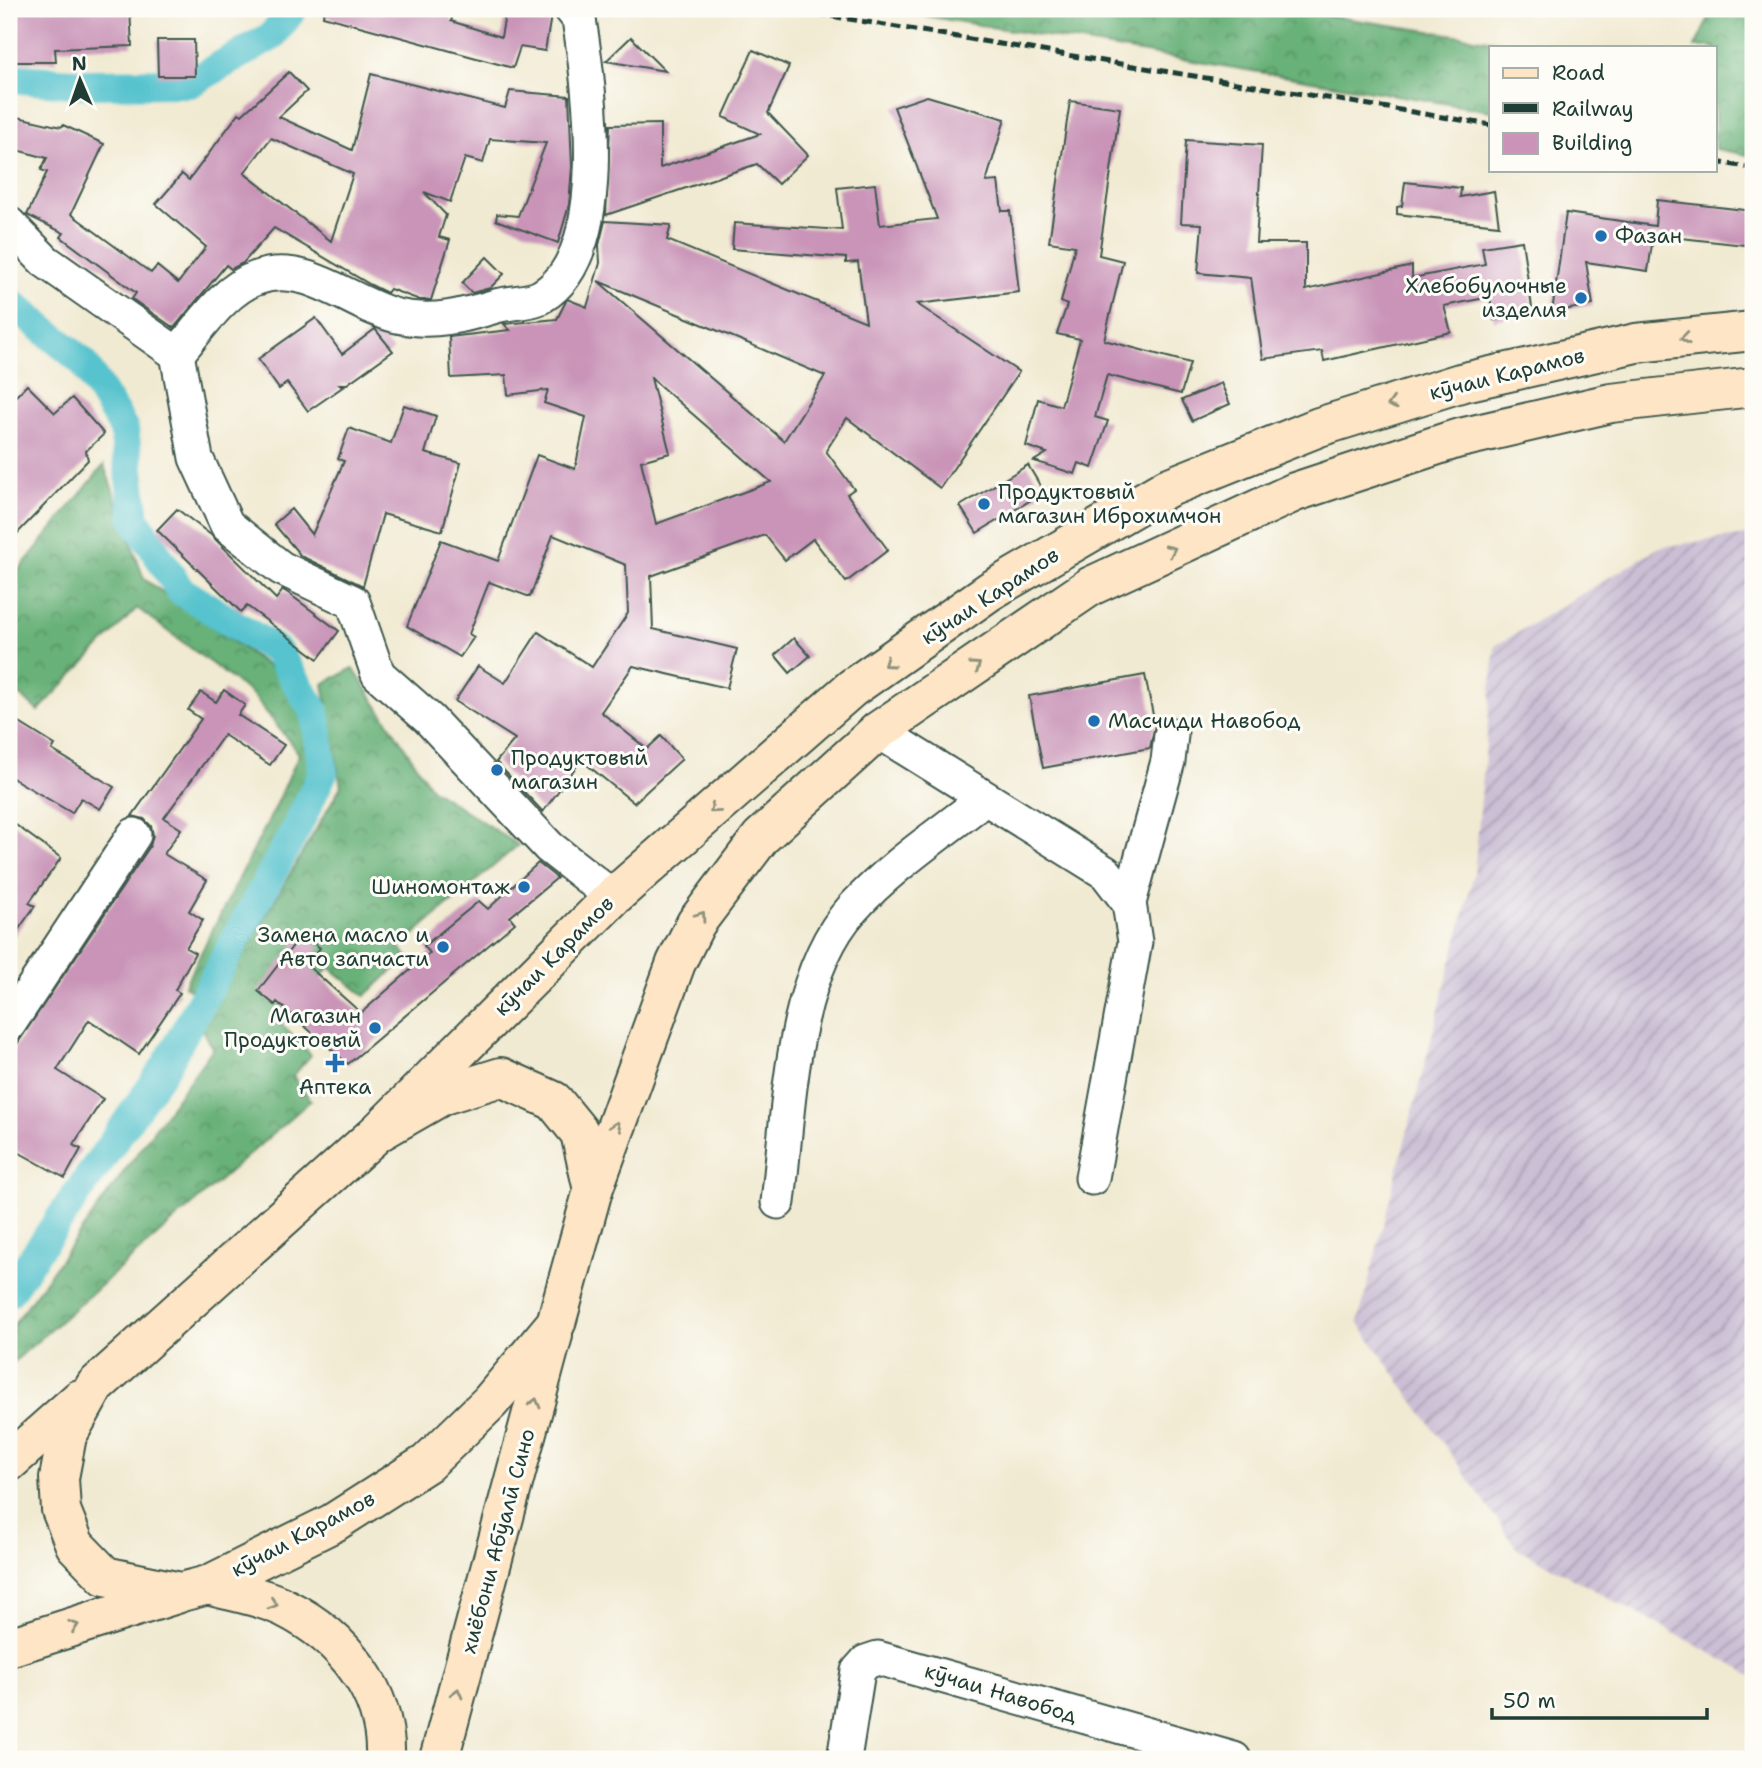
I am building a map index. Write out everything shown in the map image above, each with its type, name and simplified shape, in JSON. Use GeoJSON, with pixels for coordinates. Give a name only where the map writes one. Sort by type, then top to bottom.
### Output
{"type":"FeatureCollection","features":[{"type":"Feature","properties":{"kind":"main road","name":"кӯчаи Карамов"},"geometry":{"type":"LineString","coordinates":[[9,1462],[377,1133],[613,897],[852,688],[990,591],[1167,488],[1319,427],[1460,383],[1636,342],[1753,331]]}},
{"type":"Feature","properties":{"kind":"main road","name":"кӯчаи Карамов"},"geometry":{"type":"LineString","coordinates":[[9,1647],[194,1589],[333,1523],[427,1463],[490,1402],[556,1323],[593,1190],[676,963],[696,923],[761,838],[878,731],[1091,586],[1295,492],[1456,439],[1611,403],[1753,387]]}},
{"type":"Feature","properties":{"kind":"main road","name":"кӯчаи Карамов"},"geometry":{"type":"LineString","coordinates":[[377,1133],[443,1095],[501,1077],[554,1101],[580,1133],[593,1190]]}},
{"type":"Feature","properties":{"kind":"main road","name":"хиёбони Абӯалӣ Сино"},"geometry":{"type":"LineString","coordinates":[[439,1759],[556,1323]]}},
{"type":"Feature","properties":{"kind":"main road","name":"кӯчаи Карамов"},"geometry":{"type":"LineString","coordinates":[[94,1385],[67,1436],[60,1478],[61,1510],[75,1545],[105,1576],[194,1589]]}},
{"type":"Feature","properties":{"kind":"main road"},"geometry":{"type":"LineString","coordinates":[[194,1589],[283,1607],[328,1634],[365,1677],[387,1734],[386,1759]]}},
{"type":"Feature","properties":{"kind":"street"},"geometry":{"type":"LineString","coordinates":[[177,354],[227,298],[257,278],[298,274],[397,316],[451,320],[506,303],[542,296],[572,266],[585,228],[593,129],[579,19],[571,9]]}},
{"type":"Feature","properties":{"kind":"street"},"geometry":{"type":"LineString","coordinates":[[9,224],[45,261],[177,354],[196,458],[227,525],[281,568],[353,602],[378,674],[429,719],[549,847],[613,897]]}},
{"type":"Feature","properties":{"kind":"street"},"geometry":{"type":"LineString","coordinates":[[878,731],[1106,873],[1129,903]]}},
{"type":"Feature","properties":{"kind":"street"},"geometry":{"type":"LineString","coordinates":[[1092,1178],[1135,942],[1129,903],[1168,761],[1171,736]]}},
{"type":"Feature","properties":{"kind":"street"},"geometry":{"type":"LineString","coordinates":[[778,1202],[800,1019],[813,978],[828,947],[851,909],[878,883],[984,799]]}},
{"type":"Feature","properties":{"kind":"street"},"geometry":{"type":"LineString","coordinates":[[9,1024],[134,835]]}},
{"type":"Feature","properties":{"kind":"street","name":"кӯчаи Навобод"},"geometry":{"type":"LineString","coordinates":[[844,1759],[858,1671],[866,1662],[878,1658],[1234,1759]]}},
{"type":"Feature","properties":{"kind":"shaded area"},"geometry":{"type":"Polygon","coordinates":[[[1753,534],[1753,1676],[1517,1548],[1358,1322],[1474,874],[1495,646],[1660,547],[1753,534]]]}},
{"type":"Feature","properties":{"kind":"green space"},"geometry":{"type":"Polygon","coordinates":[[[884,9],[1150,9],[1193,16],[1195,9],[1285,9],[1527,46],[1489,46],[1489,111],[884,9]]]}},
{"type":"Feature","properties":{"kind":"green space"},"geometry":{"type":"Polygon","coordinates":[[[1713,9],[1740,9],[1753,15],[1753,156],[1716,149],[1716,46],[1695,46],[1713,9]]]}},
{"type":"Feature","properties":{"kind":"green space"},"geometry":{"type":"Polygon","coordinates":[[[104,465],[144,579],[275,671],[303,715],[314,767],[198,994],[184,986],[275,808],[299,754],[252,694],[137,608],[38,711],[9,685],[9,582],[104,465]]]}},
{"type":"Feature","properties":{"kind":"green space"},"geometry":{"type":"Polygon","coordinates":[[[353,668],[431,788],[518,845],[399,947],[408,957],[365,996],[329,967],[281,1024],[311,1055],[293,1076],[311,1100],[9,1366],[9,1331],[213,1048],[201,1028],[341,786],[323,684],[353,668]]]}},
{"type":"Feature","properties":{"kind":"building"},"geometry":{"type":"Polygon","coordinates":[[[9,9],[130,9],[132,46],[55,49],[56,62],[9,62],[9,9]]]}},
{"type":"Feature","properties":{"kind":"building"},"geometry":{"type":"Polygon","coordinates":[[[324,9],[455,9],[451,21],[501,37],[506,9],[551,16],[545,51],[520,47],[513,68],[323,16],[324,9]]]}},
{"type":"Feature","properties":{"kind":"building"},"geometry":{"type":"Polygon","coordinates":[[[631,37],[665,71],[606,61],[631,37]]]}},
{"type":"Feature","properties":{"kind":"building"},"geometry":{"type":"Polygon","coordinates":[[[157,40],[194,40],[195,76],[158,76],[157,40]]]}},
{"type":"Feature","properties":{"kind":"building"},"geometry":{"type":"Polygon","coordinates":[[[753,50],[789,66],[768,113],[808,155],[778,184],[757,164],[606,215],[610,125],[660,124],[660,168],[760,134],[723,117],[753,50]]]}},
{"type":"Feature","properties":{"kind":"building"},"geometry":{"type":"Polygon","coordinates":[[[289,72],[307,91],[279,117],[352,150],[371,74],[505,108],[510,91],[569,96],[572,167],[569,205],[558,243],[496,220],[497,214],[518,216],[546,143],[490,139],[483,163],[465,158],[450,202],[424,192],[446,215],[439,237],[450,240],[431,300],[420,300],[390,289],[387,293],[274,228],[243,263],[231,269],[226,265],[174,328],[132,299],[136,293],[61,237],[64,233],[27,215],[47,172],[41,170],[47,158],[9,148],[9,115],[61,127],[63,125],[104,144],[71,214],[151,273],[157,266],[178,283],[206,247],[156,204],[182,174],[189,180],[239,113],[242,115],[289,72]],[[271,138],[244,173],[331,241],[353,174],[271,138]]]}},
{"type":"Feature","properties":{"kind":"building"},"geometry":{"type":"Polygon","coordinates":[[[927,96],[1005,119],[986,182],[998,181],[1002,211],[1010,211],[1019,292],[917,304],[1019,372],[940,488],[847,418],[826,451],[854,489],[847,494],[888,550],[846,582],[813,539],[785,560],[765,535],[651,576],[653,629],[737,649],[727,688],[633,666],[601,712],[647,749],[661,736],[682,759],[634,803],[581,760],[543,812],[496,762],[515,739],[455,701],[478,666],[505,683],[538,632],[592,667],[628,613],[626,565],[553,535],[530,597],[489,582],[469,634],[474,637],[460,657],[407,626],[441,540],[498,561],[537,455],[575,469],[586,417],[544,403],[548,390],[508,395],[506,375],[451,378],[449,337],[510,330],[504,324],[557,319],[567,299],[587,307],[600,263],[599,245],[605,221],[671,225],[667,240],[866,322],[858,262],[846,263],[846,258],[732,249],[734,223],[842,230],[837,188],[875,184],[880,225],[937,219],[894,107],[927,96]],[[598,281],[784,441],[825,376],[745,342],[598,281]],[[651,378],[670,453],[641,461],[656,524],[771,482],[651,378]]]}},
{"type":"Feature","properties":{"kind":"building"},"geometry":{"type":"Polygon","coordinates":[[[1070,101],[1120,108],[1099,255],[1123,261],[1104,340],[1190,363],[1181,394],[1107,375],[1095,417],[1108,421],[1092,468],[1079,463],[1075,474],[1034,461],[1047,453],[1026,446],[1038,399],[1061,406],[1080,339],[1057,334],[1067,305],[1061,302],[1075,246],[1049,242],[1070,101]]]}},
{"type":"Feature","properties":{"kind":"building"},"geometry":{"type":"Polygon","coordinates":[[[1186,140],[1262,145],[1256,243],[1306,243],[1306,290],[1412,266],[1412,278],[1485,264],[1482,247],[1522,241],[1533,314],[1494,320],[1490,297],[1444,306],[1451,332],[1324,361],[1322,351],[1263,359],[1251,278],[1198,273],[1202,224],[1181,223],[1186,140]]]}},
{"type":"Feature","properties":{"kind":"building"},"geometry":{"type":"Polygon","coordinates":[[[1405,182],[1461,188],[1460,197],[1494,191],[1499,225],[1397,214],[1397,207],[1402,206],[1405,182]]]}},
{"type":"Feature","properties":{"kind":"building"},"geometry":{"type":"Polygon","coordinates":[[[1657,200],[1753,211],[1753,246],[1654,235],[1654,231],[1648,271],[1586,262],[1593,305],[1552,312],[1566,213],[1655,226],[1657,200]]]}},
{"type":"Feature","properties":{"kind":"building"},"geometry":{"type":"Polygon","coordinates":[[[487,257],[504,274],[490,288],[472,293],[462,283],[487,257]]]}},
{"type":"Feature","properties":{"kind":"building"},"geometry":{"type":"Polygon","coordinates":[[[316,318],[342,354],[375,329],[393,351],[347,384],[338,384],[344,386],[308,411],[287,383],[279,389],[258,359],[316,318]]]}},
{"type":"Feature","properties":{"kind":"building"},"geometry":{"type":"Polygon","coordinates":[[[1221,383],[1230,404],[1192,421],[1182,400],[1221,383]]]}},
{"type":"Feature","properties":{"kind":"building"},"geometry":{"type":"Polygon","coordinates":[[[27,385],[55,413],[72,398],[104,434],[86,451],[88,460],[9,542],[9,403],[27,385]]]}},
{"type":"Feature","properties":{"kind":"building"},"geometry":{"type":"Polygon","coordinates":[[[404,405],[436,416],[425,453],[461,463],[442,531],[383,514],[363,586],[301,556],[274,524],[291,509],[312,535],[344,461],[338,459],[349,428],[391,443],[404,405]]]}},
{"type":"Feature","properties":{"kind":"building"},"geometry":{"type":"Polygon","coordinates":[[[1028,465],[1044,492],[977,533],[960,506],[1028,465]]]}},
{"type":"Feature","properties":{"kind":"building"},"geometry":{"type":"Polygon","coordinates":[[[177,509],[211,535],[276,599],[283,590],[339,631],[318,659],[247,606],[241,612],[157,530],[177,509]]]}},
{"type":"Feature","properties":{"kind":"building"},"geometry":{"type":"Polygon","coordinates":[[[794,638],[810,656],[790,673],[775,655],[794,638]]]}},
{"type":"Feature","properties":{"kind":"building","name":"Масчиди Навобод"},"geometry":{"type":"Polygon","coordinates":[[[1145,675],[1155,725],[1150,748],[1043,768],[1029,696],[1145,675]]]}},
{"type":"Feature","properties":{"kind":"building"},"geometry":{"type":"Polygon","coordinates":[[[224,690],[245,705],[238,715],[284,745],[270,765],[224,735],[164,818],[181,829],[164,854],[207,880],[189,911],[203,920],[186,948],[195,953],[175,990],[180,993],[139,1054],[89,1020],[57,1070],[103,1099],[73,1145],[81,1149],[65,1178],[9,1147],[9,1056],[150,846],[153,835],[151,826],[144,819],[132,816],[201,719],[188,710],[201,692],[216,702],[224,690]]]}},
{"type":"Feature","properties":{"kind":"building"},"geometry":{"type":"Polygon","coordinates":[[[18,722],[55,745],[52,750],[114,787],[100,809],[81,798],[72,813],[9,776],[9,736],[18,722]]]}},
{"type":"Feature","properties":{"kind":"building"},"geometry":{"type":"Polygon","coordinates":[[[9,820],[61,858],[29,903],[35,906],[9,943],[9,820]]]}},
{"type":"Feature","properties":{"kind":"building"},"geometry":{"type":"Polygon","coordinates":[[[538,863],[557,878],[510,917],[515,923],[348,1064],[277,1002],[275,1005],[258,991],[302,934],[320,948],[307,965],[361,1013],[430,953],[424,946],[479,901],[488,909],[538,863]]]}},
{"type":"Feature","properties":{"kind":"waterway"},"geometry":{"type":"LineString","coordinates":[[9,78],[84,84],[190,83],[272,36],[293,9]]}},
{"type":"Feature","properties":{"kind":"waterway"},"geometry":{"type":"LineString","coordinates":[[9,301],[83,362],[124,429],[135,519],[180,590],[277,651],[315,712],[323,772],[298,825],[167,1064],[9,1292]]}},
{"type":"Feature","properties":{"kind":"railway"},"geometry":{"type":"LineString","coordinates":[[788,9],[1489,125]]}},
{"type":"Feature","properties":{"kind":"railway"},"geometry":{"type":"LineString","coordinates":[[1716,162],[1753,168]]}},
{"type":"Feature","properties":{"kind":"place","name":"Фазан"},"geometry":{"type":"Point","coordinates":[1601,236]}},
{"type":"Feature","properties":{"kind":"place","name":"Хлебобулочные изделия"},"geometry":{"type":"Point","coordinates":[1581,298]}},
{"type":"Feature","properties":{"kind":"place","name":"Продуктовый магазин Иброхимчон"},"geometry":{"type":"Point","coordinates":[984,504]}},
{"type":"Feature","properties":{"kind":"place","name":"Масчиди Навобод"},"geometry":{"type":"Point","coordinates":[1094,721]}},
{"type":"Feature","properties":{"kind":"place","name":"Продуктовый магазин"},"geometry":{"type":"Point","coordinates":[497,770]}},
{"type":"Feature","properties":{"kind":"place","name":"Шиномонтаж"},"geometry":{"type":"Point","coordinates":[524,887]}},
{"type":"Feature","properties":{"kind":"place","name":"Замена масло и Авто запчасти"},"geometry":{"type":"Point","coordinates":[443,947]}},
{"type":"Feature","properties":{"kind":"place","name":"Магазин Продуктовый"},"geometry":{"type":"Point","coordinates":[375,1028]}},
{"type":"Feature","properties":{"kind":"place","name":"Аптека"},"geometry":{"type":"Point","coordinates":[335,1063]}}]}
